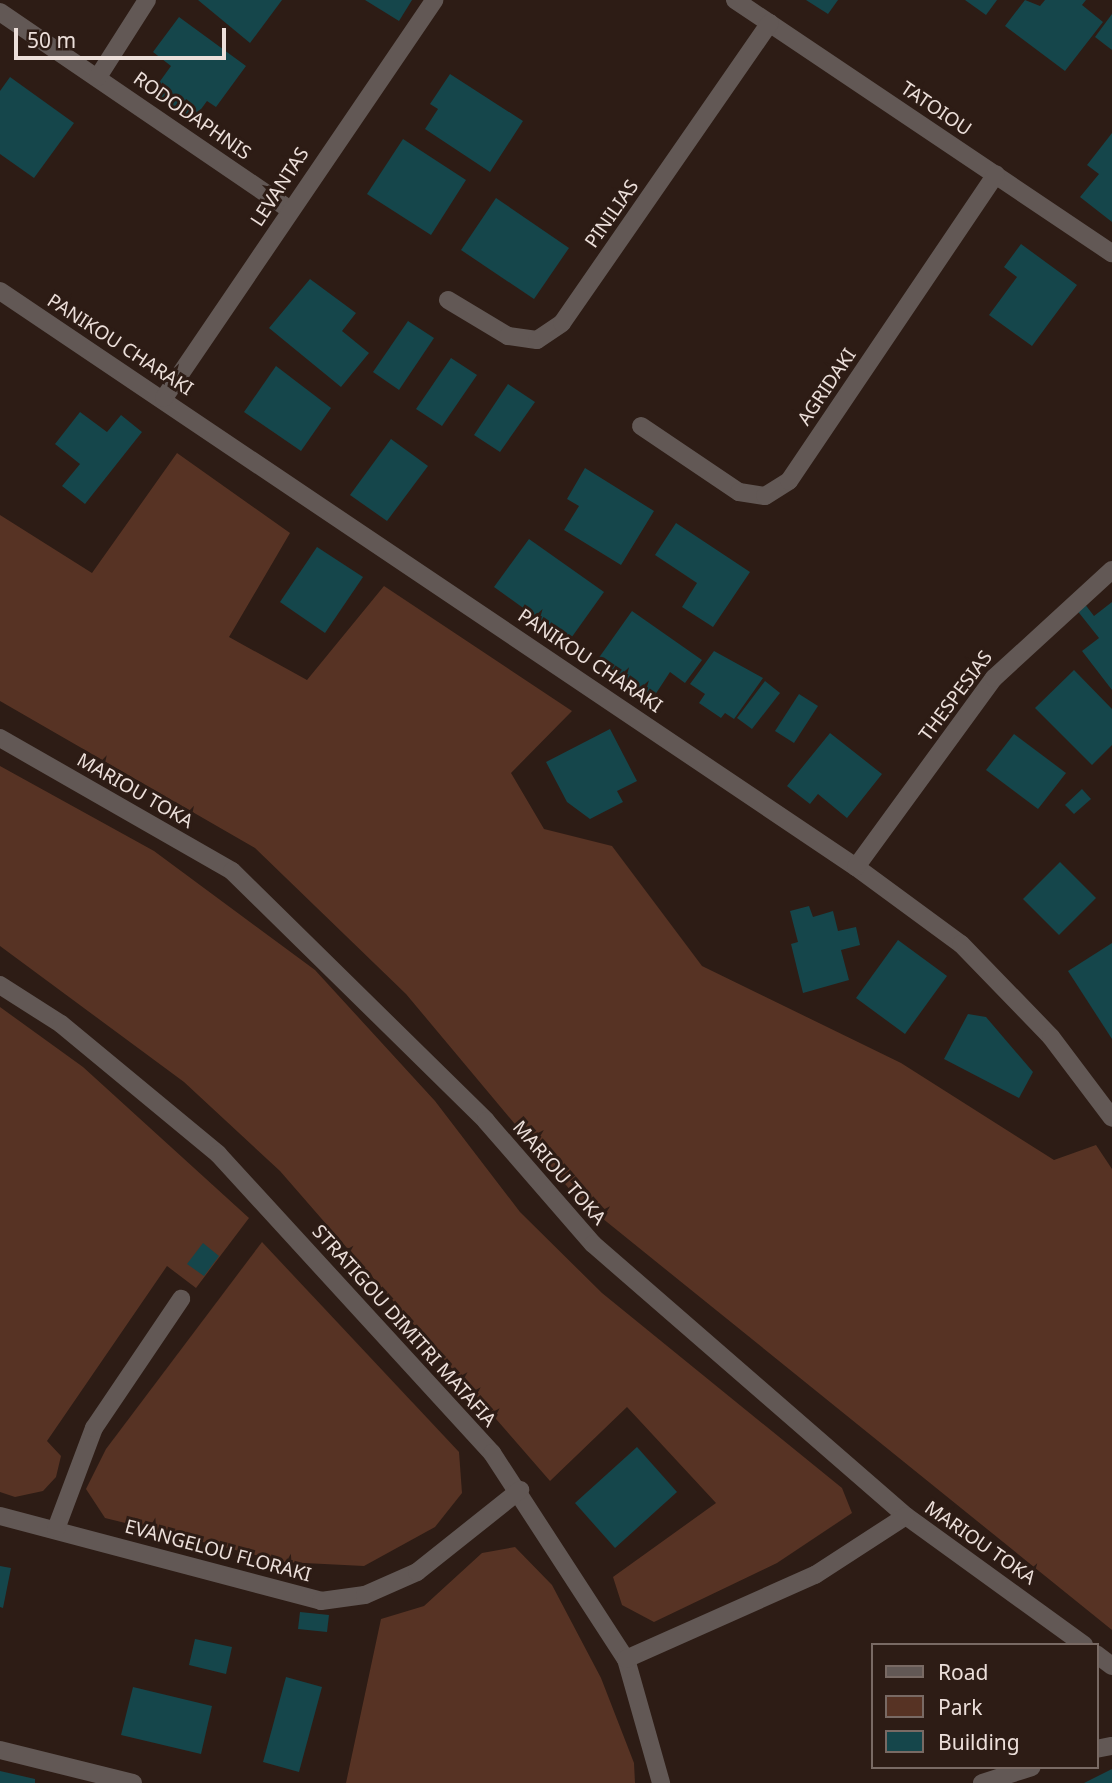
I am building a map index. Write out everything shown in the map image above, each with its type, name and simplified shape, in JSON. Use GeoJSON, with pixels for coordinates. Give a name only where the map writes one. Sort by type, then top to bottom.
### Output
{"type":"FeatureCollection","features":[{"type":"Feature","properties":{"kind":"street"},"geometry":{"type":"LineString","coordinates":[[98,77],[148,0]]}},
{"type":"Feature","properties":{"kind":"street","name":"LEVANTAS"},"geometry":{"type":"LineString","coordinates":[[164,398],[289,209],[434,0]]}},
{"type":"Feature","properties":{"kind":"street","name":"TATOIOU"},"geometry":{"type":"LineString","coordinates":[[735,0],[1112,253]]}},
{"type":"Feature","properties":{"kind":"street","name":"RODODAPHNIS"},"geometry":{"type":"LineString","coordinates":[[0,12],[289,209]]}},
{"type":"Feature","properties":{"kind":"street","name":"PINILIAS"},"geometry":{"type":"LineString","coordinates":[[448,300],[508,335],[537,340],[562,323],[770,23]]}},
{"type":"Feature","properties":{"kind":"street","name":"AGRIDAKI"},"geometry":{"type":"LineString","coordinates":[[641,426],[738,492],[765,496],[789,481],[996,174]]}},
{"type":"Feature","properties":{"kind":"street","name":"PANIKOU CHARAKI"},"geometry":{"type":"LineString","coordinates":[[0,291],[164,398],[856,867],[961,944],[1051,1037],[1112,1118]]}},
{"type":"Feature","properties":{"kind":"street","name":"THESPESIAS"},"geometry":{"type":"LineString","coordinates":[[856,867],[994,678],[1112,570]]}},
{"type":"Feature","properties":{"kind":"street","name":"MARIOU TOKA"},"geometry":{"type":"LineString","coordinates":[[0,738],[232,870],[486,1121],[593,1244],[906,1517],[1081,1643]]}},
{"type":"Feature","properties":{"kind":"street","name":"STRATIGOU DIMITRI MATAFIA"},"geometry":{"type":"LineString","coordinates":[[0,985],[61,1024],[218,1154],[520,1490],[626,1659],[661,1783]]}},
{"type":"Feature","properties":{"kind":"street"},"geometry":{"type":"LineString","coordinates":[[56,1529],[94,1428],[181,1299]]}},
{"type":"Feature","properties":{"kind":"street","name":"EVANGELOU FLORAKI"},"geometry":{"type":"LineString","coordinates":[[0,1516],[321,1601],[365,1595],[417,1572],[520,1490]]}},
{"type":"Feature","properties":{"kind":"street"},"geometry":{"type":"LineString","coordinates":[[626,1659],[815,1575],[906,1517]]}},
{"type":"Feature","properties":{"kind":"street"},"geometry":{"type":"LineString","coordinates":[[1098,1656],[1112,1667]]}},
{"type":"Feature","properties":{"kind":"street"},"geometry":{"type":"LineString","coordinates":[[0,1750],[133,1783]]}},
{"type":"Feature","properties":{"kind":"street"},"geometry":{"type":"LineString","coordinates":[[982,1783],[1026,1769]]}},
{"type":"Feature","properties":{"kind":"green space"},"geometry":{"type":"Polygon","coordinates":[[[177,453],[290,533],[229,637],[307,680],[384,586],[572,711],[511,773],[544,829],[612,846],[702,966],[901,1063],[1054,1160],[1096,1145],[1112,1169],[1112,1630],[576,1197],[406,994],[255,848],[0,701],[0,515],[92,573],[177,453]]]}},
{"type":"Feature","properties":{"kind":"green space"},"geometry":{"type":"Polygon","coordinates":[[[0,766],[154,851],[315,970],[435,1101],[520,1212],[602,1293],[842,1488],[852,1513],[777,1563],[654,1622],[622,1605],[613,1577],[716,1503],[627,1407],[550,1481],[280,1171],[184,1082],[0,946],[0,766]]]}},
{"type":"Feature","properties":{"kind":"green space"},"geometry":{"type":"Polygon","coordinates":[[[0,1007],[83,1067],[249,1218],[196,1288],[167,1266],[47,1441],[61,1456],[56,1477],[43,1491],[15,1497],[0,1492],[0,1007]]]}},
{"type":"Feature","properties":{"kind":"green space"},"geometry":{"type":"Polygon","coordinates":[[[262,1242],[459,1452],[462,1493],[435,1527],[364,1566],[284,1562],[105,1518],[86,1489],[106,1449],[262,1242]]]}},
{"type":"Feature","properties":{"kind":"green space"},"geometry":{"type":"Polygon","coordinates":[[[515,1547],[552,1585],[601,1678],[634,1763],[635,1783],[346,1783],[381,1619],[424,1606],[482,1553],[515,1547]]]}},
{"type":"Feature","properties":{"kind":"building"},"geometry":{"type":"Polygon","coordinates":[[[198,0],[282,0],[250,43],[198,0]]]}},
{"type":"Feature","properties":{"kind":"building"},"geometry":{"type":"Polygon","coordinates":[[[365,0],[412,0],[399,21],[365,0]]]}},
{"type":"Feature","properties":{"kind":"building"},"geometry":{"type":"Polygon","coordinates":[[[806,0],[838,0],[828,14],[806,0]]]}},
{"type":"Feature","properties":{"kind":"building"},"geometry":{"type":"Polygon","coordinates":[[[965,0],[997,0],[986,15],[965,0]]]}},
{"type":"Feature","properties":{"kind":"building"},"geometry":{"type":"Polygon","coordinates":[[[1025,0],[1040,6],[1045,0],[1086,0],[1082,5],[1103,22],[1065,71],[1005,26],[1025,0]]]}},
{"type":"Feature","properties":{"kind":"building"},"geometry":{"type":"Polygon","coordinates":[[[1112,14],[1112,50],[1095,37],[1112,14]]]}},
{"type":"Feature","properties":{"kind":"building"},"geometry":{"type":"Polygon","coordinates":[[[179,17],[246,66],[216,107],[207,101],[193,120],[153,91],[171,66],[153,52],[179,17]]]}},
{"type":"Feature","properties":{"kind":"building"},"geometry":{"type":"Polygon","coordinates":[[[450,74],[523,121],[490,172],[425,129],[438,109],[430,104],[450,74]]]}},
{"type":"Feature","properties":{"kind":"building"},"geometry":{"type":"Polygon","coordinates":[[[10,77],[74,123],[34,178],[0,154],[0,91],[10,77]]]}},
{"type":"Feature","properties":{"kind":"building"},"geometry":{"type":"Polygon","coordinates":[[[1112,133],[1112,222],[1080,197],[1099,174],[1087,165],[1112,133]]]}},
{"type":"Feature","properties":{"kind":"building"},"geometry":{"type":"Polygon","coordinates":[[[403,139],[466,180],[431,235],[367,194],[403,139]]]}},
{"type":"Feature","properties":{"kind":"building"},"geometry":{"type":"Polygon","coordinates":[[[496,198],[569,248],[534,299],[461,250],[496,198]]]}},
{"type":"Feature","properties":{"kind":"building"},"geometry":{"type":"Polygon","coordinates":[[[1021,244],[1077,285],[1032,346],[989,315],[1017,277],[1004,267],[1021,244]]]}},
{"type":"Feature","properties":{"kind":"building"},"geometry":{"type":"Polygon","coordinates":[[[310,279],[356,313],[342,331],[369,353],[341,387],[269,328],[310,279]]]}},
{"type":"Feature","properties":{"kind":"building"},"geometry":{"type":"Polygon","coordinates":[[[408,321],[434,338],[399,390],[373,372],[408,321]]]}},
{"type":"Feature","properties":{"kind":"building"},"geometry":{"type":"Polygon","coordinates":[[[451,358],[477,375],[442,426],[416,409],[451,358]]]}},
{"type":"Feature","properties":{"kind":"building"},"geometry":{"type":"Polygon","coordinates":[[[276,366],[331,408],[301,451],[244,412],[276,366]]]}},
{"type":"Feature","properties":{"kind":"building"},"geometry":{"type":"Polygon","coordinates":[[[508,384],[535,402],[500,452],[474,435],[508,384]]]}},
{"type":"Feature","properties":{"kind":"building"},"geometry":{"type":"Polygon","coordinates":[[[80,412],[107,432],[121,415],[142,432],[85,504],[62,486],[80,464],[55,444],[80,412]]]}},
{"type":"Feature","properties":{"kind":"building"},"geometry":{"type":"Polygon","coordinates":[[[391,439],[428,466],[387,521],[350,495],[391,439]]]}},
{"type":"Feature","properties":{"kind":"building"},"geometry":{"type":"Polygon","coordinates":[[[585,468],[654,511],[621,565],[564,530],[579,506],[567,499],[585,468]]]}},
{"type":"Feature","properties":{"kind":"building"},"geometry":{"type":"Polygon","coordinates":[[[676,523],[750,572],[713,627],[682,607],[697,583],[655,555],[676,523]]]}},
{"type":"Feature","properties":{"kind":"building"},"geometry":{"type":"Polygon","coordinates":[[[529,539],[604,592],[569,641],[494,587],[529,539]]]}},
{"type":"Feature","properties":{"kind":"building"},"geometry":{"type":"Polygon","coordinates":[[[317,547],[363,577],[325,633],[280,602],[317,547]]]}},
{"type":"Feature","properties":{"kind":"building"},"geometry":{"type":"Polygon","coordinates":[[[1112,602],[1112,690],[1082,651],[1099,638],[1076,609],[1084,603],[1094,616],[1112,602]]]}},
{"type":"Feature","properties":{"kind":"building"},"geometry":{"type":"Polygon","coordinates":[[[632,611],[702,660],[685,683],[670,672],[653,698],[598,659],[632,611]]]}},
{"type":"Feature","properties":{"kind":"building"},"geometry":{"type":"Polygon","coordinates":[[[714,651],[763,678],[734,719],[725,713],[721,718],[699,703],[705,694],[690,684],[714,651]]]}},
{"type":"Feature","properties":{"kind":"building"},"geometry":{"type":"Polygon","coordinates":[[[1074,670],[1112,709],[1112,745],[1092,765],[1035,708],[1074,670]]]}},
{"type":"Feature","properties":{"kind":"building"},"geometry":{"type":"Polygon","coordinates":[[[765,681],[780,693],[752,729],[737,718],[765,681]]]}},
{"type":"Feature","properties":{"kind":"building"},"geometry":{"type":"Polygon","coordinates":[[[799,694],[818,706],[794,743],[775,731],[799,694]]]}},
{"type":"Feature","properties":{"kind":"building"},"geometry":{"type":"Polygon","coordinates":[[[610,729],[637,781],[617,791],[623,802],[590,819],[567,802],[546,762],[610,729]]]}},
{"type":"Feature","properties":{"kind":"building"},"geometry":{"type":"Polygon","coordinates":[[[830,733],[882,774],[847,818],[818,794],[810,804],[787,786],[830,733]]]}},
{"type":"Feature","properties":{"kind":"building"},"geometry":{"type":"Polygon","coordinates":[[[1014,734],[1066,773],[1038,809],[986,770],[1014,734]]]}},
{"type":"Feature","properties":{"kind":"building"},"geometry":{"type":"Polygon","coordinates":[[[1082,789],[1091,799],[1074,814],[1065,805],[1082,789]]]}},
{"type":"Feature","properties":{"kind":"building"},"geometry":{"type":"Polygon","coordinates":[[[1060,862],[1096,898],[1059,935],[1023,899],[1060,862]]]}},
{"type":"Feature","properties":{"kind":"building"},"geometry":{"type":"Polygon","coordinates":[[[809,906],[813,917],[833,911],[838,931],[856,927],[860,945],[841,950],[849,980],[803,993],[791,944],[798,942],[790,911],[809,906]]]}},
{"type":"Feature","properties":{"kind":"building"},"geometry":{"type":"Polygon","coordinates":[[[898,940],[947,976],[905,1034],[856,998],[898,940]]]}},
{"type":"Feature","properties":{"kind":"building"},"geometry":{"type":"Polygon","coordinates":[[[1112,943],[1112,1039],[1068,971],[1112,943]]]}},
{"type":"Feature","properties":{"kind":"building"},"geometry":{"type":"Polygon","coordinates":[[[968,1014],[986,1017],[1033,1072],[1019,1098],[944,1059],[968,1014]]]}},
{"type":"Feature","properties":{"kind":"building"},"geometry":{"type":"Polygon","coordinates":[[[203,1243],[219,1256],[204,1276],[187,1264],[203,1243]]]}},
{"type":"Feature","properties":{"kind":"building"},"geometry":{"type":"Polygon","coordinates":[[[637,1447],[677,1492],[615,1548],[575,1503],[637,1447]]]}},
{"type":"Feature","properties":{"kind":"building"},"geometry":{"type":"Polygon","coordinates":[[[0,1566],[11,1568],[3,1608],[0,1607],[0,1566]]]}},
{"type":"Feature","properties":{"kind":"building"},"geometry":{"type":"Polygon","coordinates":[[[300,1612],[329,1615],[327,1632],[298,1629],[300,1612]]]}},
{"type":"Feature","properties":{"kind":"building"},"geometry":{"type":"Polygon","coordinates":[[[195,1639],[232,1647],[226,1674],[189,1665],[195,1639]]]}},
{"type":"Feature","properties":{"kind":"building"},"geometry":{"type":"Polygon","coordinates":[[[286,1677],[322,1687],[299,1772],[263,1762],[286,1677]]]}},
{"type":"Feature","properties":{"kind":"building"},"geometry":{"type":"Polygon","coordinates":[[[133,1687],[212,1706],[201,1754],[121,1735],[133,1687]]]}},
{"type":"Feature","properties":{"kind":"building"},"geometry":{"type":"Polygon","coordinates":[[[1112,1769],[1112,1783],[1084,1783],[1112,1769]]]}},
{"type":"Feature","properties":{"kind":"building"},"geometry":{"type":"Polygon","coordinates":[[[0,1771],[35,1779],[35,1783],[0,1783],[0,1771]]]}}]}
